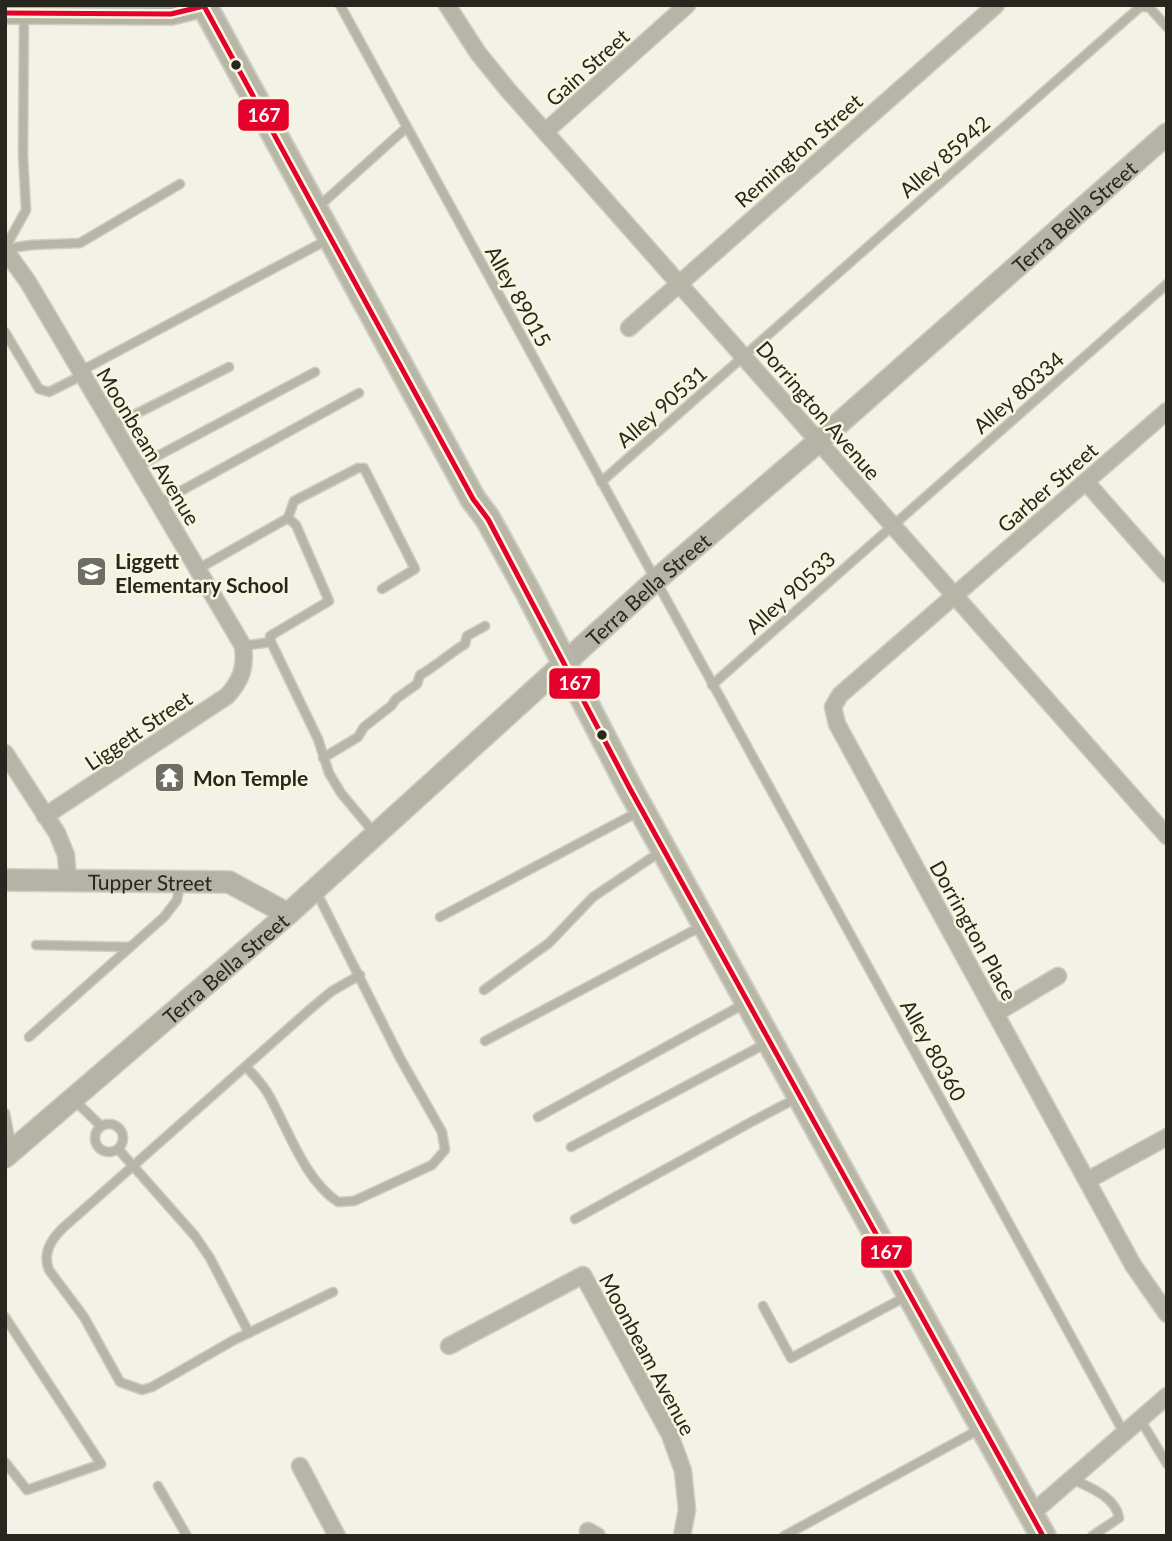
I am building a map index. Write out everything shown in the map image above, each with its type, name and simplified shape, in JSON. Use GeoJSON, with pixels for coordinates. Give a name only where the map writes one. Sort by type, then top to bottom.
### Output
{"type":"FeatureCollection","features":[{"type":"Feature","properties":{"kind":"main road"},"geometry":{"type":"LineString","coordinates":[[15,13],[171,14],[204,6],[314,210],[566,663],[705,924],[1037,1525]]}},
{"type":"Feature","properties":{"kind":"main road","name":"Terra Bella Street"},"geometry":{"type":"LineString","coordinates":[[9,1154],[288,915],[656,580],[819,442],[1167,134]]}},
{"type":"Feature","properties":{"kind":"main road","name":"Tupper Street"},"geometry":{"type":"LineString","coordinates":[[5,880],[229,882],[288,915]]}},
{"type":"Feature","properties":{"kind":"street","name":"Dorrington Avenue"},"geometry":{"type":"LineString","coordinates":[[447,5],[478,53],[1167,836]]}},
{"type":"Feature","properties":{"kind":"street","name":"Gain Street"},"geometry":{"type":"LineString","coordinates":[[546,131],[688,5]]}},
{"type":"Feature","properties":{"kind":"street","name":"Remington Street"},"geometry":{"type":"LineString","coordinates":[[629,328],[996,5]]}},
{"type":"Feature","properties":{"kind":"street","name":"Moonbeam Avenue"},"geometry":{"type":"LineString","coordinates":[[5,249],[28,282],[243,646]]}},
{"type":"Feature","properties":{"kind":"street","name":"Garber Street"},"geometry":{"type":"LineString","coordinates":[[953,595],[1167,411]]}},
{"type":"Feature","properties":{"kind":"street"},"geometry":{"type":"LineString","coordinates":[[1086,482],[1167,574]]}},
{"type":"Feature","properties":{"kind":"street","name":"Dorrington Place"},"geometry":{"type":"LineString","coordinates":[[953,595],[840,695],[833,708],[837,724],[1133,1265],[1167,1314]]}},
{"type":"Feature","properties":{"kind":"street","name":"Liggett Street"},"geometry":{"type":"LineString","coordinates":[[45,816],[227,696],[240,681],[245,659],[243,646]]}},
{"type":"Feature","properties":{"kind":"street"},"geometry":{"type":"LineString","coordinates":[[5,753],[64,848],[68,880]]}},
{"type":"Feature","properties":{"kind":"street"},"geometry":{"type":"LineString","coordinates":[[996,1013],[1058,976]]}},
{"type":"Feature","properties":{"kind":"street"},"geometry":{"type":"LineString","coordinates":[[1088,1180],[1167,1136]]}},
{"type":"Feature","properties":{"kind":"street","name":"Moonbeam Avenue"},"geometry":{"type":"LineString","coordinates":[[449,1346],[583,1275],[670,1434],[683,1471],[687,1510],[682,1536]]}},
{"type":"Feature","properties":{"kind":"street"},"geometry":{"type":"LineString","coordinates":[[1037,1525],[1072,1479],[1167,1396]]}},
{"type":"Feature","properties":{"kind":"street"},"geometry":{"type":"LineString","coordinates":[[300,1466],[337,1536]]}},
{"type":"Feature","properties":{"kind":"lane","name":"Alley 89015"},"geometry":{"type":"LineString","coordinates":[[340,5],[656,580]]}},
{"type":"Feature","properties":{"kind":"lane","name":"Alley 85942"},"geometry":{"type":"LineString","coordinates":[[744,355],[1140,7],[1149,7],[1167,27]]}},
{"type":"Feature","properties":{"kind":"lane"},"geometry":{"type":"LineString","coordinates":[[5,249],[26,210],[15,13]]}},
{"type":"Feature","properties":{"kind":"lane"},"geometry":{"type":"LineString","coordinates":[[314,210],[406,128]]}},
{"type":"Feature","properties":{"kind":"lane"},"geometry":{"type":"LineString","coordinates":[[5,249],[80,243],[180,184]]}},
{"type":"Feature","properties":{"kind":"lane"},"geometry":{"type":"LineString","coordinates":[[5,332],[39,389],[49,392],[330,238]]}},
{"type":"Feature","properties":{"kind":"lane","name":"Alley 80334"},"geometry":{"type":"LineString","coordinates":[[892,525],[1167,284]]}},
{"type":"Feature","properties":{"kind":"lane","name":"Alley 90531"},"geometry":{"type":"LineString","coordinates":[[601,482],[744,355]]}},
{"type":"Feature","properties":{"kind":"lane"},"geometry":{"type":"LineString","coordinates":[[112,426],[229,367]]}},
{"type":"Feature","properties":{"kind":"lane"},"geometry":{"type":"LineString","coordinates":[[137,467],[315,372]]}},
{"type":"Feature","properties":{"kind":"lane"},"geometry":{"type":"LineString","coordinates":[[159,503],[359,393]]}},
{"type":"Feature","properties":{"kind":"lane"},"geometry":{"type":"LineString","coordinates":[[198,569],[288,518],[294,501],[358,468],[364,468],[415,569],[382,590]]}},
{"type":"Feature","properties":{"kind":"lane"},"geometry":{"type":"LineString","coordinates":[[288,518],[296,525],[329,601],[271,636],[271,642],[341,793],[375,834]]}},
{"type":"Feature","properties":{"kind":"lane","name":"Alley 90533"},"geometry":{"type":"LineString","coordinates":[[712,685],[892,525]]}},
{"type":"Feature","properties":{"kind":"lane","name":"Alley 80360"},"geometry":{"type":"LineString","coordinates":[[656,580],[1124,1433]]}},
{"type":"Feature","properties":{"kind":"lane"},"geometry":{"type":"LineString","coordinates":[[323,758],[358,737],[365,727],[396,699],[417,684],[420,676],[465,644],[467,636],[485,626]]}},
{"type":"Feature","properties":{"kind":"lane"},"geometry":{"type":"LineString","coordinates":[[243,646],[271,642]]}},
{"type":"Feature","properties":{"kind":"lane"},"geometry":{"type":"LineString","coordinates":[[440,917],[642,809]]}},
{"type":"Feature","properties":{"kind":"lane"},"geometry":{"type":"LineString","coordinates":[[484,990],[549,943],[593,897],[664,849]]}},
{"type":"Feature","properties":{"kind":"lane"},"geometry":{"type":"LineString","coordinates":[[29,1037],[164,917],[177,900],[180,880]]}},
{"type":"Feature","properties":{"kind":"lane"},"geometry":{"type":"LineString","coordinates":[[246,1067],[267,1091],[312,1174],[322,1188],[338,1202],[354,1202],[432,1165],[445,1150],[442,1132],[400,1058],[315,889]]}},
{"type":"Feature","properties":{"kind":"lane"},"geometry":{"type":"LineString","coordinates":[[485,1041],[705,924]]}},
{"type":"Feature","properties":{"kind":"lane"},"geometry":{"type":"LineString","coordinates":[[36,944],[130,947]]}},
{"type":"Feature","properties":{"kind":"lane"},"geometry":{"type":"LineString","coordinates":[[333,1292],[142,1390],[120,1382],[98,1339],[49,1270],[46,1261],[54,1236],[332,991],[359,975]]}},
{"type":"Feature","properties":{"kind":"lane"},"geometry":{"type":"LineString","coordinates":[[538,1117],[748,1002]]}},
{"type":"Feature","properties":{"kind":"lane"},"geometry":{"type":"LineString","coordinates":[[572,1147],[770,1041]]}},
{"type":"Feature","properties":{"kind":"lane"},"geometry":{"type":"LineString","coordinates":[[575,1219],[800,1097]]}},
{"type":"Feature","properties":{"kind":"lane"},"geometry":{"type":"LineString","coordinates":[[73,1099],[101,1126]]}},
{"type":"Feature","properties":{"kind":"lane"},"geometry":{"type":"LineString","coordinates":[[5,1113],[9,1154]]}},
{"type":"Feature","properties":{"kind":"lane"},"geometry":{"type":"LineString","coordinates":[[110,1124],[119,1128],[124,1141],[119,1150],[109,1153],[97,1147],[96,1134],[101,1126],[110,1124]]}},
{"type":"Feature","properties":{"kind":"lane"},"geometry":{"type":"LineString","coordinates":[[119,1150],[203,1247],[249,1333]]}},
{"type":"Feature","properties":{"kind":"lane"},"geometry":{"type":"LineString","coordinates":[[764,1306],[791,1358],[910,1294]]}},
{"type":"Feature","properties":{"kind":"lane"},"geometry":{"type":"LineString","coordinates":[[5,1317],[101,1464],[27,1490],[5,1462]]}},
{"type":"Feature","properties":{"kind":"lane"},"geometry":{"type":"LineString","coordinates":[[1140,1419],[1167,1464]]}},
{"type":"Feature","properties":{"kind":"lane"},"geometry":{"type":"LineString","coordinates":[[784,1536],[983,1427]]}},
{"type":"Feature","properties":{"kind":"lane"},"geometry":{"type":"LineString","coordinates":[[1072,1479],[1097,1491],[1112,1503],[1119,1514],[1119,1518],[1092,1536]]}},
{"type":"Feature","properties":{"kind":"lane"},"geometry":{"type":"LineString","coordinates":[[158,1486],[187,1536]]}},
{"type":"Feature","properties":{"kind":"transit line","name":"167"},"geometry":{"type":"LineString","coordinates":[[5,13],[171,14],[204,6],[473,499],[488,519],[629,787],[1043,1536]]}},
{"type":"Feature","properties":{"kind":"place","name":"Liggett Elementary School"},"geometry":{"type":"Point","coordinates":[92,572]}},
{"type":"Feature","properties":{"kind":"place","name":"Mon Temple"},"geometry":{"type":"Point","coordinates":[170,777]}}]}
